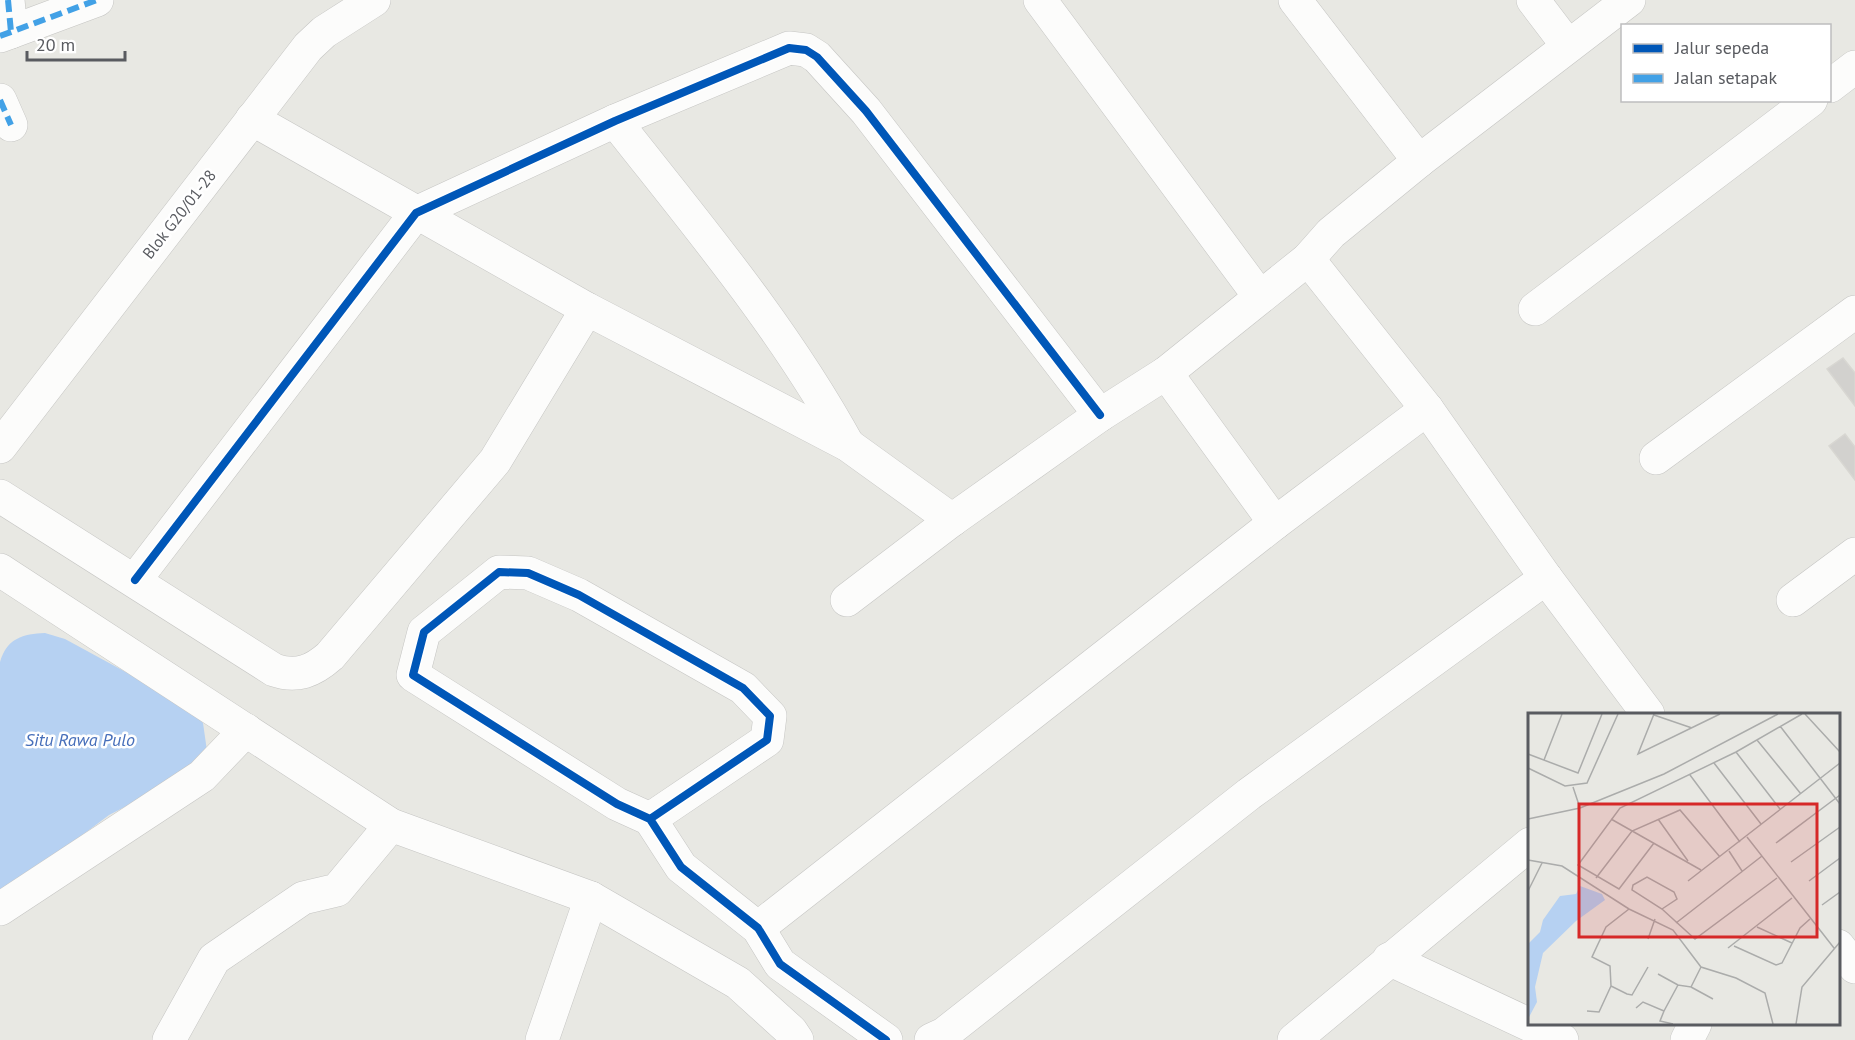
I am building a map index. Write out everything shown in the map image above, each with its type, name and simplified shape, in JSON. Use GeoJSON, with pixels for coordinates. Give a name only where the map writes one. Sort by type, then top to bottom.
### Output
{"type":"FeatureCollection","features":[{"type":"Feature","properties":{"kind":"street"},"geometry":{"type":"LineString","coordinates":[[8,0],[6,34],[97,0]]}},
{"type":"Feature","properties":{"kind":"street","name":"Blok G20/01-28"},"geometry":{"type":"LineString","coordinates":[[0,447],[308,47],[324,32],[374,0]]}},
{"type":"Feature","properties":{"kind":"street"},"geometry":{"type":"LineString","coordinates":[[1040,0],[1260,297]]}},
{"type":"Feature","properties":{"kind":"street"},"geometry":{"type":"LineString","coordinates":[[1295,0],[1419,161]]}},
{"type":"Feature","properties":{"kind":"street"},"geometry":{"type":"LineString","coordinates":[[1533,0],[1568,46]]}},
{"type":"Feature","properties":{"kind":"street"},"geometry":{"type":"LineString","coordinates":[[847,600],[952,520],[1100,415],[1167,373],[1308,259],[1331,233],[1419,161],[1629,0]]}},
{"type":"Feature","properties":{"kind":"street"},"geometry":{"type":"LineString","coordinates":[[135,580],[416,213],[615,121],[789,48],[811,53],[866,111],[1100,415]]}},
{"type":"Feature","properties":{"kind":"street"},"geometry":{"type":"LineString","coordinates":[[1831,85],[1855,67]]}},
{"type":"Feature","properties":{"kind":"street"},"geometry":{"type":"LineString","coordinates":[[1535,309],[1807,102]]}},
{"type":"Feature","properties":{"kind":"street"},"geometry":{"type":"LineString","coordinates":[[252,119],[587,309],[848,445],[952,520]]}},
{"type":"Feature","properties":{"kind":"street"},"geometry":{"type":"LineString","coordinates":[[615,121],[744,286],[827,405],[848,445]]}},
{"type":"Feature","properties":{"kind":"street"},"geometry":{"type":"LineString","coordinates":[[1308,259],[1427,409],[1546,578],[1647,713]]}},
{"type":"Feature","properties":{"kind":"street"},"geometry":{"type":"LineString","coordinates":[[0,496],[274,670],[290,674],[313,669],[330,656],[495,461],[587,309]]}},
{"type":"Feature","properties":{"kind":"street"},"geometry":{"type":"LineString","coordinates":[[1656,458],[1855,312]]}},
{"type":"Feature","properties":{"kind":"street"},"geometry":{"type":"LineString","coordinates":[[1167,373],[1275,523]]}},
{"type":"Feature","properties":{"kind":"street"},"geometry":{"type":"LineString","coordinates":[[758,928],[1275,523],[1427,409]]}},
{"type":"Feature","properties":{"kind":"street"},"geometry":{"type":"LineString","coordinates":[[1794,600],[1855,554]]}},
{"type":"Feature","properties":{"kind":"street"},"geometry":{"type":"LineString","coordinates":[[0,570],[391,825],[591,898],[738,983],[791,1031],[797,1040]]}},
{"type":"Feature","properties":{"kind":"street"},"geometry":{"type":"LineString","coordinates":[[650,819],[768,740],[770,716],[743,688],[579,595],[528,573],[499,572],[424,632],[413,675],[598,792],[650,819],[681,867],[758,928],[780,964],[886,1040]]}},
{"type":"Feature","properties":{"kind":"street"},"geometry":{"type":"LineString","coordinates":[[931,1040],[944,1034],[1249,794],[1546,578]]}},
{"type":"Feature","properties":{"kind":"street"},"geometry":{"type":"LineString","coordinates":[[0,909],[202,776],[246,730]]}},
{"type":"Feature","properties":{"kind":"street"},"geometry":{"type":"LineString","coordinates":[[170,1040],[214,959],[303,898],[337,890],[391,825]]}},
{"type":"Feature","properties":{"kind":"street"},"geometry":{"type":"LineString","coordinates":[[1294,1040],[1389,958],[1528,846]]}},
{"type":"Feature","properties":{"kind":"street"},"geometry":{"type":"LineString","coordinates":[[542,1040],[591,898]]}},
{"type":"Feature","properties":{"kind":"street"},"geometry":{"type":"LineString","coordinates":[[1840,947],[1855,967]]}},
{"type":"Feature","properties":{"kind":"street"},"geometry":{"type":"LineString","coordinates":[[1389,958],[1528,1024]]}},
{"type":"Feature","properties":{"kind":"street"},"geometry":{"type":"LineString","coordinates":[[1530,1025],[1562,1040]]}},
{"type":"Feature","properties":{"kind":"street"},"geometry":{"type":"LineString","coordinates":[[1688,1040],[1694,1025]]}},
{"type":"Feature","properties":{"kind":"water","name":"Situ Rawa Pulo"},"geometry":{"type":"Polygon","coordinates":[[[45,633],[65,639],[179,701],[194,712],[203,723],[207,751],[200,761],[152,793],[109,815],[0,897],[0,662],[7,647],[17,639],[45,633]]]}},
{"type":"Feature","properties":{"kind":"building"},"geometry":{"type":"Polygon","coordinates":[[[1843,358],[1855,373],[1855,406],[1827,369],[1843,358]]]}},
{"type":"Feature","properties":{"kind":"building"},"geometry":{"type":"Polygon","coordinates":[[[1845,434],[1855,447],[1855,480],[1829,446],[1845,434]]]}},
{"type":"Feature","properties":{"kind":"marked path"},"geometry":{"type":"LineString","coordinates":[[8,0],[11,32]]}},
{"type":"Feature","properties":{"kind":"marked path"},"geometry":{"type":"LineString","coordinates":[[0,36],[97,0]]}},
{"type":"Feature","properties":{"kind":"marked path"},"geometry":{"type":"LineString","coordinates":[[0,100],[11,125]]}},
{"type":"Feature","properties":{"kind":"cycle path"},"geometry":{"type":"LineString","coordinates":[[135,580],[416,213],[615,121],[789,48],[806,50],[817,57],[866,111],[1100,415]]}},
{"type":"Feature","properties":{"kind":"cycle path"},"geometry":{"type":"LineString","coordinates":[[650,819],[767,740],[770,716],[743,688],[579,595],[528,573],[499,572],[424,632],[413,675],[617,804],[650,819],[681,867],[758,928],[780,964],[886,1040]]}}]}
